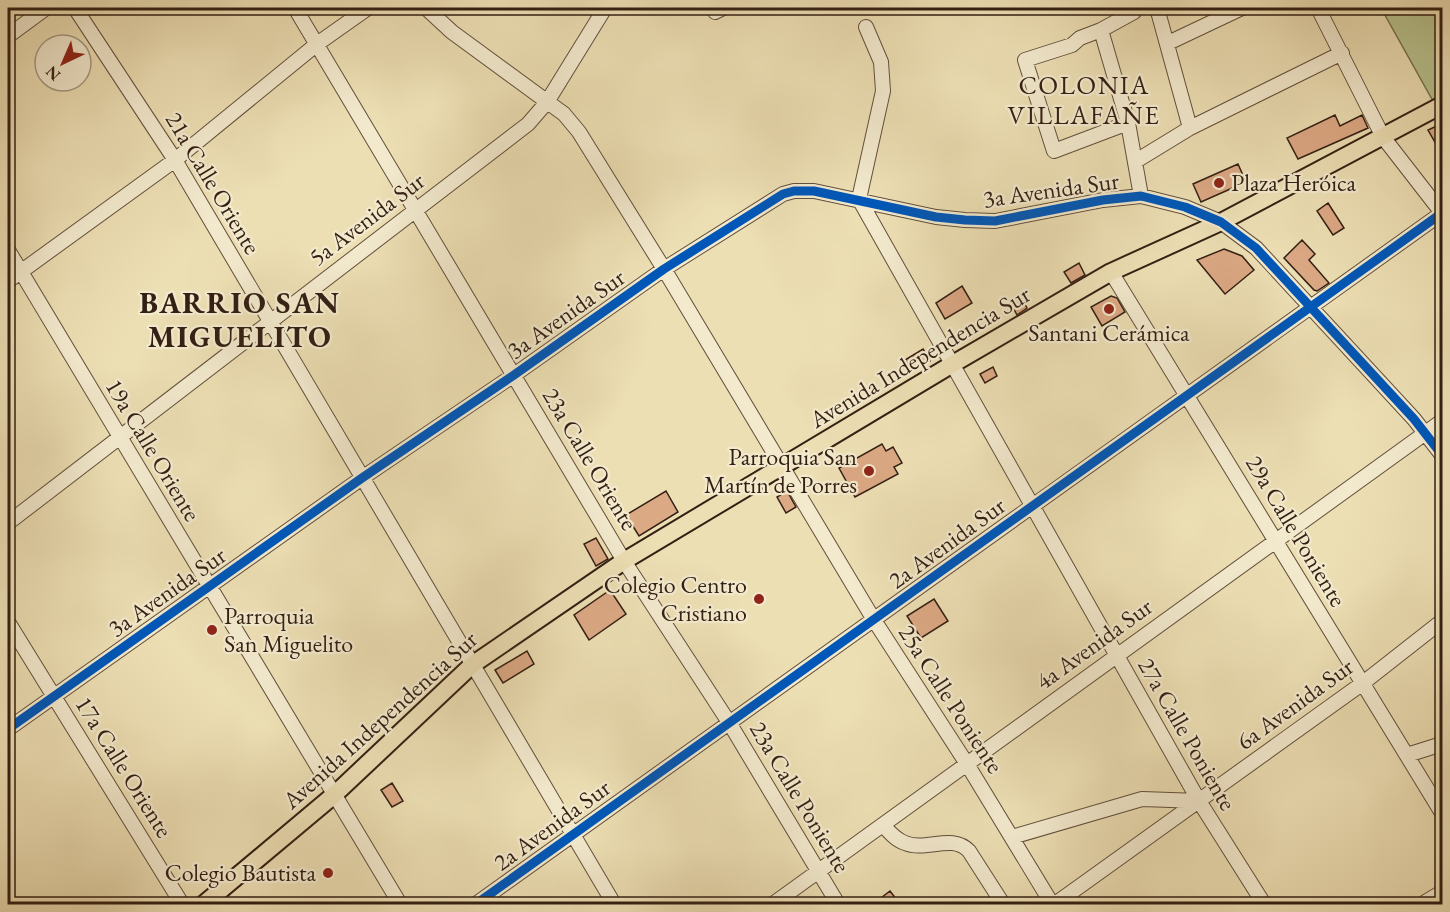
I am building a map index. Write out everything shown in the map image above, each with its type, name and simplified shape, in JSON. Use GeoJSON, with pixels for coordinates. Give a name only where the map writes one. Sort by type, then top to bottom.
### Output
{"type":"FeatureCollection","features":[{"type":"Feature","properties":{"kind":"main road","name":"Avenida Independencia Sur"},"geometry":{"type":"LineString","coordinates":[[204,904],[334,795],[472,665],[624,561],[1111,272],[1221,222],[1443,105]]}},
{"type":"Feature","properties":{"kind":"street"},"geometry":{"type":"LineString","coordinates":[[8,36],[46,8]]}},
{"type":"Feature","properties":{"kind":"street","name":"21a Calle Oriente"},"geometry":{"type":"LineString","coordinates":[[75,8],[175,160],[614,904]]}},
{"type":"Feature","properties":{"kind":"street","name":"23a Calle Oriente"},"geometry":{"type":"LineString","coordinates":[[296,8],[624,561]]}},
{"type":"Feature","properties":{"kind":"street"},"geometry":{"type":"LineString","coordinates":[[8,281],[175,160],[317,44],[368,8]]}},
{"type":"Feature","properties":{"kind":"street","name":"25a Calle Poniente"},"geometry":{"type":"LineString","coordinates":[[426,8],[452,32],[564,114],[579,132],[664,269],[874,620],[967,764],[1053,904]]}},
{"type":"Feature","properties":{"kind":"street","name":"5a Avenida Sur"},"geometry":{"type":"LineString","coordinates":[[8,523],[528,124],[547,102],[605,8]]}},
{"type":"Feature","properties":{"kind":"street"},"geometry":{"type":"LineString","coordinates":[[1128,123],[1054,151],[1025,60],[1072,45],[1080,38],[1101,30],[1134,12],[1132,8]]}},
{"type":"Feature","properties":{"kind":"street"},"geometry":{"type":"LineString","coordinates":[[1157,8],[1191,128]]}},
{"type":"Feature","properties":{"kind":"street"},"geometry":{"type":"LineString","coordinates":[[1168,43],[1242,8]]}},
{"type":"Feature","properties":{"kind":"street"},"geometry":{"type":"LineString","coordinates":[[1318,8],[1383,137],[1443,213]]}},
{"type":"Feature","properties":{"kind":"street"},"geometry":{"type":"LineString","coordinates":[[859,199],[883,91],[881,62],[866,27]]}},
{"type":"Feature","properties":{"kind":"street"},"geometry":{"type":"LineString","coordinates":[[1101,30],[1128,123],[1141,196]]}},
{"type":"Feature","properties":{"kind":"street"},"geometry":{"type":"LineString","coordinates":[[1136,161],[1191,128],[1342,53]]}},
{"type":"Feature","properties":{"kind":"street","name":"3a Avenida Sur"},"geometry":{"type":"LineString","coordinates":[[8,729],[362,478],[514,375],[664,269],[783,194],[814,191],[936,217],[995,221],[1103,200],[1141,196],[1185,207],[1221,222],[1256,248],[1443,455]]}},
{"type":"Feature","properties":{"kind":"street","name":"27a Calle Poniente"},"geometry":{"type":"LineString","coordinates":[[859,199],[1199,801],[1264,904]]}},
{"type":"Feature","properties":{"kind":"street","name":"2a Avenida Sur"},"geometry":{"type":"LineString","coordinates":[[476,904],[1443,213]]}},
{"type":"Feature","properties":{"kind":"street","name":"19a Calle Oriente"},"geometry":{"type":"LineString","coordinates":[[8,250],[400,904]]}},
{"type":"Feature","properties":{"kind":"street","name":"29a Calle Poniente"},"geometry":{"type":"LineString","coordinates":[[1111,272],[1443,813]]}},
{"type":"Feature","properties":{"kind":"street","name":"4a Avenida Sur"},"geometry":{"type":"LineString","coordinates":[[773,904],[1443,421]]}},
{"type":"Feature","properties":{"kind":"street","name":"23a Calle Poniente"},"geometry":{"type":"LineString","coordinates":[[624,561],[730,724],[838,904]]}},
{"type":"Feature","properties":{"kind":"street","name":"6a Avenida Sur"},"geometry":{"type":"LineString","coordinates":[[1053,904],[1363,683],[1443,621]]}},
{"type":"Feature","properties":{"kind":"street","name":"17a Calle Oriente"},"geometry":{"type":"LineString","coordinates":[[8,622],[183,904]]}},
{"type":"Feature","properties":{"kind":"street"},"geometry":{"type":"LineString","coordinates":[[1407,755],[1443,744]]}},
{"type":"Feature","properties":{"kind":"street"},"geometry":{"type":"LineString","coordinates":[[1012,837],[1142,799],[1199,801]]}},
{"type":"Feature","properties":{"kind":"street"},"geometry":{"type":"LineString","coordinates":[[883,825],[898,840],[907,844],[918,846],[956,843],[963,845],[1003,904]]}},
{"type":"Feature","properties":{"kind":"street"},"geometry":{"type":"LineString","coordinates":[[1422,904],[1443,892]]}},
{"type":"Feature","properties":{"kind":"green space"},"geometry":{"type":"Polygon","coordinates":[[[1381,8],[1442,8],[1442,96],[1433,101],[1381,8]]]}},
{"type":"Feature","properties":{"kind":"building"},"geometry":{"type":"Polygon","coordinates":[[[1335,115],[1340,126],[1362,115],[1368,128],[1298,159],[1287,138],[1335,115]]]}},
{"type":"Feature","properties":{"kind":"building"},"geometry":{"type":"Polygon","coordinates":[[[1443,123],[1443,156],[1428,130],[1443,123]]]}},
{"type":"Feature","properties":{"kind":"building","name":"Plaza Heróica"},"geometry":{"type":"Polygon","coordinates":[[[1238,164],[1246,182],[1201,202],[1193,184],[1238,164]]]}},
{"type":"Feature","properties":{"kind":"building"},"geometry":{"type":"Polygon","coordinates":[[[1328,203],[1344,228],[1333,235],[1317,211],[1328,203]]]}},
{"type":"Feature","properties":{"kind":"building"},"geometry":{"type":"Polygon","coordinates":[[[1302,240],[1315,254],[1309,260],[1329,283],[1317,291],[1284,258],[1302,240]]]}},
{"type":"Feature","properties":{"kind":"building"},"geometry":{"type":"Polygon","coordinates":[[[1224,249],[1242,256],[1254,270],[1225,294],[1197,260],[1224,249]]]}},
{"type":"Feature","properties":{"kind":"building"},"geometry":{"type":"Polygon","coordinates":[[[1079,263],[1085,275],[1071,283],[1064,272],[1079,263]]]}},
{"type":"Feature","properties":{"kind":"building"},"geometry":{"type":"Polygon","coordinates":[[[962,286],[972,303],[945,319],[936,303],[962,286]]]}},
{"type":"Feature","properties":{"kind":"building"},"geometry":{"type":"Polygon","coordinates":[[[1020,295],[1027,308],[1017,315],[1009,300],[1020,295]]]}},
{"type":"Feature","properties":{"kind":"building","name":"Santani Cerámica"},"geometry":{"type":"Polygon","coordinates":[[[1111,296],[1117,298],[1125,312],[1102,326],[1091,307],[1111,296]]]}},
{"type":"Feature","properties":{"kind":"building"},"geometry":{"type":"Polygon","coordinates":[[[923,349],[930,361],[912,371],[905,360],[923,349]]]}},
{"type":"Feature","properties":{"kind":"building"},"geometry":{"type":"Polygon","coordinates":[[[993,367],[997,376],[985,383],[980,374],[993,367]]]}},
{"type":"Feature","properties":{"kind":"building","name":"Parroquia San Martín de Porres"},"geometry":{"type":"Polygon","coordinates":[[[882,444],[886,451],[893,447],[902,463],[894,467],[898,474],[855,497],[839,468],[882,444]]]}},
{"type":"Feature","properties":{"kind":"building"},"geometry":{"type":"Polygon","coordinates":[[[666,491],[678,512],[639,536],[626,515],[666,491]]]}},
{"type":"Feature","properties":{"kind":"building"},"geometry":{"type":"Polygon","coordinates":[[[787,491],[796,507],[786,513],[777,497],[787,491]]]}},
{"type":"Feature","properties":{"kind":"building"},"geometry":{"type":"Polygon","coordinates":[[[596,538],[608,559],[596,566],[584,544],[596,538]]]}},
{"type":"Feature","properties":{"kind":"building"},"geometry":{"type":"Polygon","coordinates":[[[610,590],[626,614],[589,640],[574,615],[610,590]]]}},
{"type":"Feature","properties":{"kind":"building"},"geometry":{"type":"Polygon","coordinates":[[[934,599],[948,621],[921,638],[907,616],[934,599]]]}},
{"type":"Feature","properties":{"kind":"building"},"geometry":{"type":"Polygon","coordinates":[[[527,651],[534,664],[503,683],[495,670],[527,651]]]}},
{"type":"Feature","properties":{"kind":"building"},"geometry":{"type":"Polygon","coordinates":[[[392,783],[403,801],[392,807],[381,790],[392,783]]]}},
{"type":"Feature","properties":{"kind":"building"},"geometry":{"type":"Polygon","coordinates":[[[890,891],[900,904],[873,904],[890,891]]]}},
{"type":"Feature","properties":{"kind":"cycle path"},"geometry":{"type":"LineString","coordinates":[[8,729],[362,478],[514,375],[664,269],[783,194],[794,191],[814,191],[936,217],[965,220],[995,221],[1103,200],[1141,196],[1185,207],[1221,222],[1256,248],[1414,419],[1442,455]]}},
{"type":"Feature","properties":{"kind":"cycle path"},"geometry":{"type":"LineString","coordinates":[[476,904],[1442,213]]}},
{"type":"Feature","properties":{"kind":"place","name":"Plaza Heróica"},"geometry":{"type":"Point","coordinates":[1219,183]}},
{"type":"Feature","properties":{"kind":"place","name":"Santani Cerámica"},"geometry":{"type":"Point","coordinates":[1109,309]}},
{"type":"Feature","properties":{"kind":"place","name":"Parroquia San Martín de Porres"},"geometry":{"type":"Point","coordinates":[869,471]}},
{"type":"Feature","properties":{"kind":"place","name":"Colegio Centro Cristiano"},"geometry":{"type":"Point","coordinates":[759,599]}},
{"type":"Feature","properties":{"kind":"place","name":"Parroquia San Miguelito"},"geometry":{"type":"Point","coordinates":[212,630]}},
{"type":"Feature","properties":{"kind":"place","name":"Colegio Bautista"},"geometry":{"type":"Point","coordinates":[328,873]}},
{"type":"Feature","properties":{"kind":"district","name":"COLONIA VILLAFAÑE"},"geometry":{"type":"Point","coordinates":[1084,100]}},
{"type":"Feature","properties":{"kind":"district","name":"BARRIO SAN MIGUELITO"},"geometry":{"type":"Point","coordinates":[240,320]}}]}
